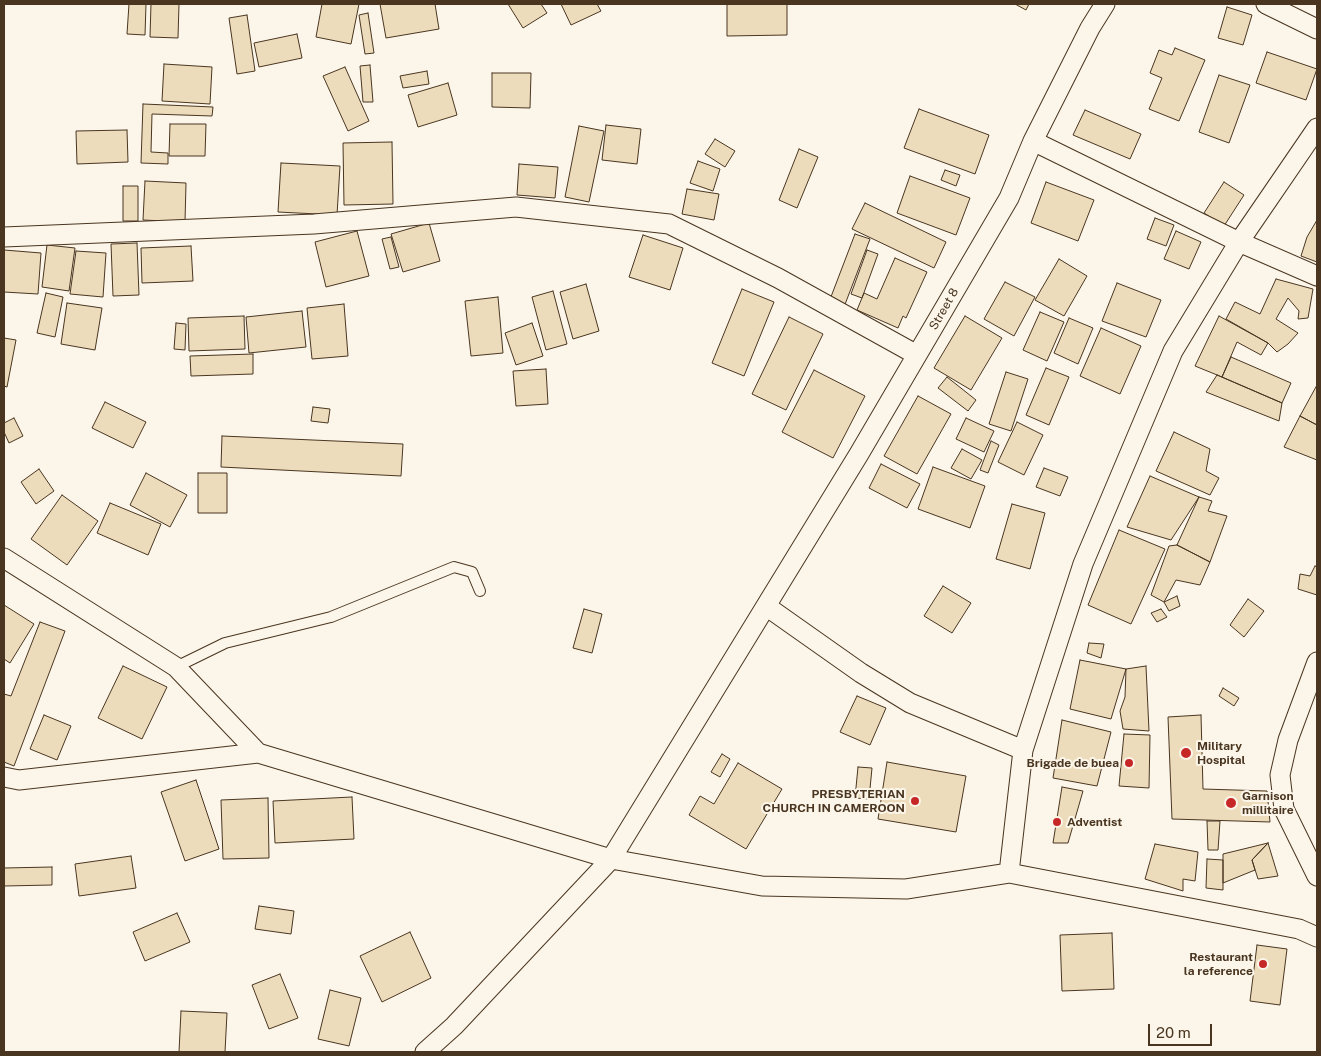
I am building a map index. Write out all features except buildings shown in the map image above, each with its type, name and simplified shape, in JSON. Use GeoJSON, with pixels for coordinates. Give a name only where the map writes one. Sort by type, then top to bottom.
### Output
{"type":"FeatureCollection","features":[{"type":"Feature","properties":{"kind":"street","name":"Street 8"},"geometry":{"type":"LineString","coordinates":[[425,1052],[454,1026],[611,859],[766,606],[1009,198],[1033,141],[1090,28],[1105,4]]}},
{"type":"Feature","properties":{"kind":"street"},"geometry":{"type":"LineString","coordinates":[[1266,4],[1317,29]]}},
{"type":"Feature","properties":{"kind":"street"},"geometry":{"type":"LineString","coordinates":[[1009,873],[1022,750],[1082,564],[1173,351],[1239,242],[1317,128]]}},
{"type":"Feature","properties":{"kind":"street"},"geometry":{"type":"LineString","coordinates":[[1033,141],[1239,242],[1317,276]]}},
{"type":"Feature","properties":{"kind":"street"},"geometry":{"type":"LineString","coordinates":[[4,237],[314,224],[516,207],[669,224],[778,278],[917,355]]}},
{"type":"Feature","properties":{"kind":"street"},"geometry":{"type":"LineString","coordinates":[[4,558],[176,667],[258,753]]}},
{"type":"Feature","properties":{"kind":"street"},"geometry":{"type":"LineString","coordinates":[[766,606],[861,673],[910,703],[1022,750]]}},
{"type":"Feature","properties":{"kind":"street"},"geometry":{"type":"LineString","coordinates":[[1317,662],[1288,740],[1280,775],[1284,809],[1317,876]]}},
{"type":"Feature","properties":{"kind":"street"},"geometry":{"type":"LineString","coordinates":[[4,777],[19,780],[258,753],[611,859],[762,886],[906,889],[1009,873],[1299,929],[1317,937]]}},
{"type":"Feature","properties":{"kind":"lane"},"geometry":{"type":"LineString","coordinates":[[176,667],[225,644],[331,617],[454,567],[472,572],[480,591]]}},
{"type":"Feature","properties":{"kind":"place","name":"Military Hospital"},"geometry":{"type":"Point","coordinates":[1186,753]}},
{"type":"Feature","properties":{"kind":"place","name":"Brigade de buea"},"geometry":{"type":"Point","coordinates":[1129,763]}},
{"type":"Feature","properties":{"kind":"place","name":"PRESBYTERIAN CHURCH IN CAMEROON"},"geometry":{"type":"Point","coordinates":[915,801]}},
{"type":"Feature","properties":{"kind":"place","name":"Garnison millitaire"},"geometry":{"type":"Point","coordinates":[1231,803]}},
{"type":"Feature","properties":{"kind":"place","name":"Adventist"},"geometry":{"type":"Point","coordinates":[1057,822]}},
{"type":"Feature","properties":{"kind":"place","name":"Restaurant la reference"},"geometry":{"type":"Point","coordinates":[1263,964]}}]}
